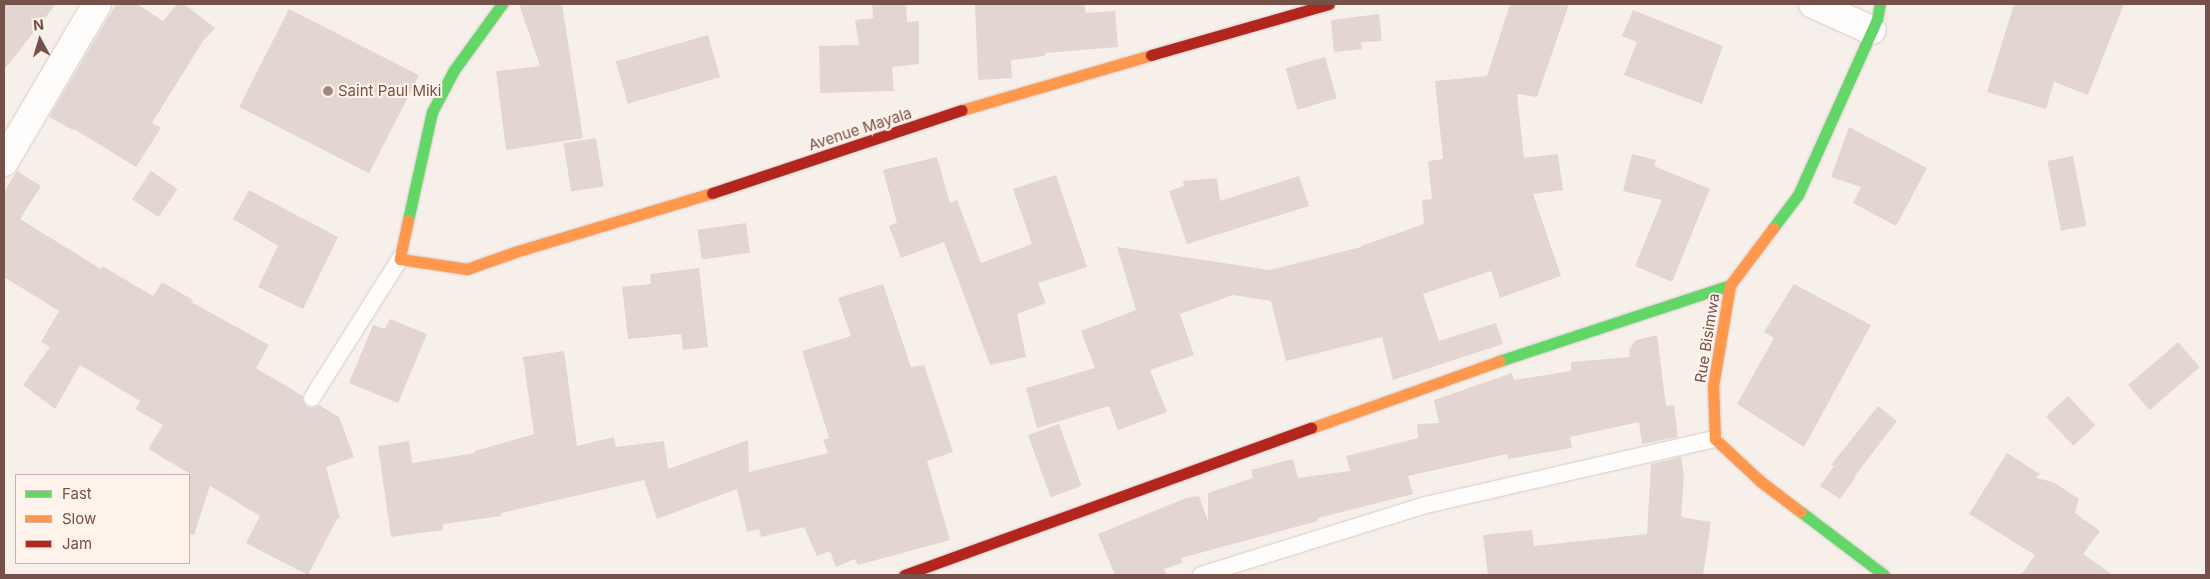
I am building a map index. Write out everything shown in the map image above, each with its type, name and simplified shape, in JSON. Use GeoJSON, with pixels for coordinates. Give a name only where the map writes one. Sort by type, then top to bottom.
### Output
{"type":"FeatureCollection","features":[{"type":"Feature","properties":{"kind":"street"},"geometry":{"type":"LineString","coordinates":[[4,162],[97,4]]}},
{"type":"Feature","properties":{"kind":"street"},"geometry":{"type":"LineString","coordinates":[[400,258],[432,112],[454,70],[502,4]]}},
{"type":"Feature","properties":{"kind":"street","name":"Avenue Mayala"},"geometry":{"type":"LineString","coordinates":[[400,258],[468,269],[515,252],[735,186],[999,98],[1329,4]]}},
{"type":"Feature","properties":{"kind":"street"},"geometry":{"type":"LineString","coordinates":[[1813,4],[1872,30]]}},
{"type":"Feature","properties":{"kind":"street","name":"Rue Bisimwa"},"geometry":{"type":"LineString","coordinates":[[1715,438],[1713,385],[1730,285],[1798,195],[1872,30],[1880,4]]}},
{"type":"Feature","properties":{"kind":"street"},"geometry":{"type":"LineString","coordinates":[[904,575],[1445,379],[1730,285]]}},
{"type":"Feature","properties":{"kind":"street"},"geometry":{"type":"LineString","coordinates":[[1715,438],[1760,481],[1884,575]]}},
{"type":"Feature","properties":{"kind":"lane"},"geometry":{"type":"LineString","coordinates":[[312,398],[400,258]]}},
{"type":"Feature","properties":{"kind":"lane"},"geometry":{"type":"LineString","coordinates":[[1201,575],[1426,505],[1715,438]]}},
{"type":"Feature","properties":{"kind":"building"},"geometry":{"type":"Polygon","coordinates":[[[4,4],[56,4],[4,70],[4,4]]]}},
{"type":"Feature","properties":{"kind":"building"},"geometry":{"type":"Polygon","coordinates":[[[116,4],[137,4],[163,21],[177,4],[184,4],[215,28],[203,41],[152,123],[161,128],[136,167],[74,129],[49,117],[116,4]]]}},
{"type":"Feature","properties":{"kind":"building"},"geometry":{"type":"Polygon","coordinates":[[[519,4],[562,4],[583,138],[506,150],[496,71],[540,66],[519,4]]]}},
{"type":"Feature","properties":{"kind":"building"},"geometry":{"type":"Polygon","coordinates":[[[872,4],[906,4],[907,22],[919,21],[919,64],[892,67],[894,91],[820,93],[819,46],[859,45],[855,20],[873,18],[872,4]]]}},
{"type":"Feature","properties":{"kind":"building"},"geometry":{"type":"Polygon","coordinates":[[[975,4],[1084,4],[1086,13],[1115,11],[1118,47],[1045,53],[1045,56],[1011,60],[1012,78],[978,80],[975,4]]]}},
{"type":"Feature","properties":{"kind":"building"},"geometry":{"type":"Polygon","coordinates":[[[1510,4],[1569,4],[1537,97],[1517,94],[1524,158],[1558,154],[1563,190],[1533,194],[1561,276],[1500,298],[1491,271],[1423,294],[1439,341],[1496,323],[1503,344],[1393,380],[1382,337],[1286,361],[1271,301],[1233,295],[1180,314],[1194,355],[1150,370],[1167,412],[1118,430],[1109,406],[1037,428],[1026,388],[1095,368],[1081,331],[1136,310],[1117,247],[1270,270],[1361,247],[1424,224],[1422,200],[1432,199],[1428,161],[1443,159],[1435,81],[1487,76],[1510,4]]]}},
{"type":"Feature","properties":{"kind":"building"},"geometry":{"type":"Polygon","coordinates":[[[2014,4],[2124,4],[2088,95],[2054,82],[2046,109],[1987,92],[2014,4]]]}},
{"type":"Feature","properties":{"kind":"building","name":"Saint Paul Miki"},"geometry":{"type":"Polygon","coordinates":[[[289,9],[419,75],[369,173],[239,107],[289,9]]]}},
{"type":"Feature","properties":{"kind":"building"},"geometry":{"type":"Polygon","coordinates":[[[1633,10],[1723,46],[1702,104],[1624,75],[1637,42],[1622,36],[1633,10]]]}},
{"type":"Feature","properties":{"kind":"building"},"geometry":{"type":"Polygon","coordinates":[[[1379,14],[1382,41],[1361,42],[1362,49],[1334,52],[1331,20],[1379,14]]]}},
{"type":"Feature","properties":{"kind":"building"},"geometry":{"type":"Polygon","coordinates":[[[708,35],[720,77],[628,104],[616,61],[708,35]]]}},
{"type":"Feature","properties":{"kind":"building"},"geometry":{"type":"Polygon","coordinates":[[[1325,57],[1337,98],[1297,110],[1286,68],[1325,57]]]}},
{"type":"Feature","properties":{"kind":"building"},"geometry":{"type":"Polygon","coordinates":[[[1849,127],[1927,168],[1896,226],[1853,203],[1861,187],[1831,177],[1849,127]]]}},
{"type":"Feature","properties":{"kind":"building"},"geometry":{"type":"Polygon","coordinates":[[[596,138],[604,186],[571,192],[563,143],[596,138]]]}},
{"type":"Feature","properties":{"kind":"building"},"geometry":{"type":"Polygon","coordinates":[[[1632,154],[1656,160],[1654,166],[1710,189],[1672,282],[1635,266],[1662,200],[1623,191],[1632,154]]]}},
{"type":"Feature","properties":{"kind":"building"},"geometry":{"type":"Polygon","coordinates":[[[2073,156],[2087,226],[2061,231],[2047,161],[2073,156]]]}},
{"type":"Feature","properties":{"kind":"building"},"geometry":{"type":"Polygon","coordinates":[[[937,157],[950,203],[957,200],[981,263],[1032,244],[1013,189],[1056,175],[1087,267],[1038,283],[1046,303],[1017,314],[1026,357],[990,365],[944,242],[901,258],[889,226],[897,223],[883,170],[937,157]]]}},
{"type":"Feature","properties":{"kind":"building"},"geometry":{"type":"Polygon","coordinates":[[[17,171],[41,186],[20,219],[101,269],[102,266],[153,296],[162,282],[193,300],[191,302],[269,345],[256,368],[303,396],[303,402],[307,407],[312,408],[319,405],[339,417],[354,457],[326,467],[340,518],[337,519],[308,575],[246,543],[260,516],[210,486],[194,535],[190,534],[190,474],[148,449],[163,425],[135,409],[140,401],[80,365],[55,409],[23,385],[50,347],[41,342],[59,311],[4,277],[4,192],[17,171]]]}},
{"type":"Feature","properties":{"kind":"building"},"geometry":{"type":"Polygon","coordinates":[[[151,171],[178,189],[159,217],[132,199],[151,171]]]}},
{"type":"Feature","properties":{"kind":"building"},"geometry":{"type":"Polygon","coordinates":[[[1299,176],[1309,206],[1187,244],[1169,191],[1184,186],[1183,181],[1217,178],[1220,201],[1299,176]]]}},
{"type":"Feature","properties":{"kind":"building"},"geometry":{"type":"Polygon","coordinates":[[[249,190],[338,237],[303,309],[258,287],[278,246],[233,219],[249,190]]]}},
{"type":"Feature","properties":{"kind":"building"},"geometry":{"type":"Polygon","coordinates":[[[746,223],[750,253],[702,260],[697,230],[746,223]]]}},
{"type":"Feature","properties":{"kind":"building"},"geometry":{"type":"Polygon","coordinates":[[[699,268],[708,347],[683,350],[681,334],[628,339],[622,287],[651,284],[650,274],[699,268]]]}},
{"type":"Feature","properties":{"kind":"building"},"geometry":{"type":"Polygon","coordinates":[[[883,284],[911,367],[924,365],[953,452],[927,461],[950,540],[858,565],[855,559],[836,567],[830,551],[817,556],[804,527],[761,537],[759,529],[747,532],[737,489],[657,519],[644,480],[501,513],[502,516],[443,524],[443,530],[391,537],[378,446],[409,441],[412,463],[475,453],[475,451],[534,434],[523,357],[564,351],[577,446],[614,437],[616,447],[664,441],[668,469],[748,440],[749,472],[828,453],[823,440],[829,438],[802,351],[851,336],[838,298],[883,284]]]}},
{"type":"Feature","properties":{"kind":"building"},"geometry":{"type":"Polygon","coordinates":[[[1794,284],[1871,325],[1804,447],[1737,404],[1774,338],[1764,332],[1794,284]]]}},
{"type":"Feature","properties":{"kind":"building"},"geometry":{"type":"Polygon","coordinates":[[[390,319],[427,334],[398,403],[349,383],[373,325],[385,329],[390,319]]]}},
{"type":"Feature","properties":{"kind":"building"},"geometry":{"type":"Polygon","coordinates":[[[1657,335],[1666,406],[1674,405],[1678,437],[1642,444],[1639,422],[1570,437],[1572,448],[1508,459],[1507,454],[1408,476],[1413,494],[1318,518],[1318,521],[1181,558],[1182,563],[1164,569],[1167,575],[1115,575],[1098,534],[1186,498],[1199,496],[1208,521],[1208,493],[1253,478],[1251,470],[1293,459],[1298,478],[1350,471],[1346,456],[1418,438],[1417,424],[1439,423],[1434,400],[1512,373],[1514,380],[1571,371],[1571,362],[1630,357],[1629,350],[1636,340],[1657,335]]]}},
{"type":"Feature","properties":{"kind":"building"},"geometry":{"type":"Polygon","coordinates":[[[2178,342],[2200,367],[2150,410],[2128,385],[2178,342]]]}},
{"type":"Feature","properties":{"kind":"building"},"geometry":{"type":"Polygon","coordinates":[[[2068,396],[2095,425],[2073,446],[2046,416],[2068,396]]]}},
{"type":"Feature","properties":{"kind":"building"},"geometry":{"type":"Polygon","coordinates":[[[1878,406],[1897,421],[1854,477],[1840,499],[1820,486],[1834,466],[1831,465],[1878,406]]]}},
{"type":"Feature","properties":{"kind":"building"},"geometry":{"type":"Polygon","coordinates":[[[1059,424],[1082,486],[1051,497],[1028,435],[1059,424]]]}},
{"type":"Feature","properties":{"kind":"building"},"geometry":{"type":"Polygon","coordinates":[[[2007,453],[2040,474],[2036,478],[2053,482],[2079,499],[2075,513],[2100,531],[2083,554],[2113,575],[2021,575],[2035,555],[1969,514],[2007,453]]]}},
{"type":"Feature","properties":{"kind":"building"},"geometry":{"type":"Polygon","coordinates":[[[1681,457],[1684,477],[1681,517],[1711,522],[1703,575],[1488,575],[1483,535],[1532,530],[1534,546],[1647,534],[1651,464],[1681,457]]]}},
{"type":"Feature","properties":{"kind":"traffic: fast"},"geometry":{"type":"LineString","coordinates":[[408,220],[432,112],[454,70],[502,4]]}},
{"type":"Feature","properties":{"kind":"traffic: fast"},"geometry":{"type":"LineString","coordinates":[[1773,228],[1798,195],[1877,19],[1880,4]]}},
{"type":"Feature","properties":{"kind":"traffic: fast"},"geometry":{"type":"LineString","coordinates":[[1499,361],[1730,285]]}},
{"type":"Feature","properties":{"kind":"traffic: fast"},"geometry":{"type":"LineString","coordinates":[[1801,512],[1884,575]]}},
{"type":"Feature","properties":{"kind":"traffic: slow"},"geometry":{"type":"LineString","coordinates":[[962,110],[1151,55]]}},
{"type":"Feature","properties":{"kind":"traffic: slow"},"geometry":{"type":"LineString","coordinates":[[408,220],[400,259],[467,269],[515,252],[712,193]]}},
{"type":"Feature","properties":{"kind":"traffic: slow"},"geometry":{"type":"LineString","coordinates":[[1773,228],[1730,285],[1713,385],[1715,439],[1760,481],[1801,512]]}},
{"type":"Feature","properties":{"kind":"traffic: slow"},"geometry":{"type":"LineString","coordinates":[[1311,428],[1499,361]]}},
{"type":"Feature","properties":{"kind":"traffic: jam"},"geometry":{"type":"LineString","coordinates":[[1151,55],[1329,4]]}},
{"type":"Feature","properties":{"kind":"traffic: jam"},"geometry":{"type":"LineString","coordinates":[[712,193],[962,110]]}},
{"type":"Feature","properties":{"kind":"traffic: jam"},"geometry":{"type":"LineString","coordinates":[[904,575],[1311,428]]}},
{"type":"Feature","properties":{"kind":"place","name":"Saint Paul Miki"},"geometry":{"type":"Point","coordinates":[328,91]}}]}
